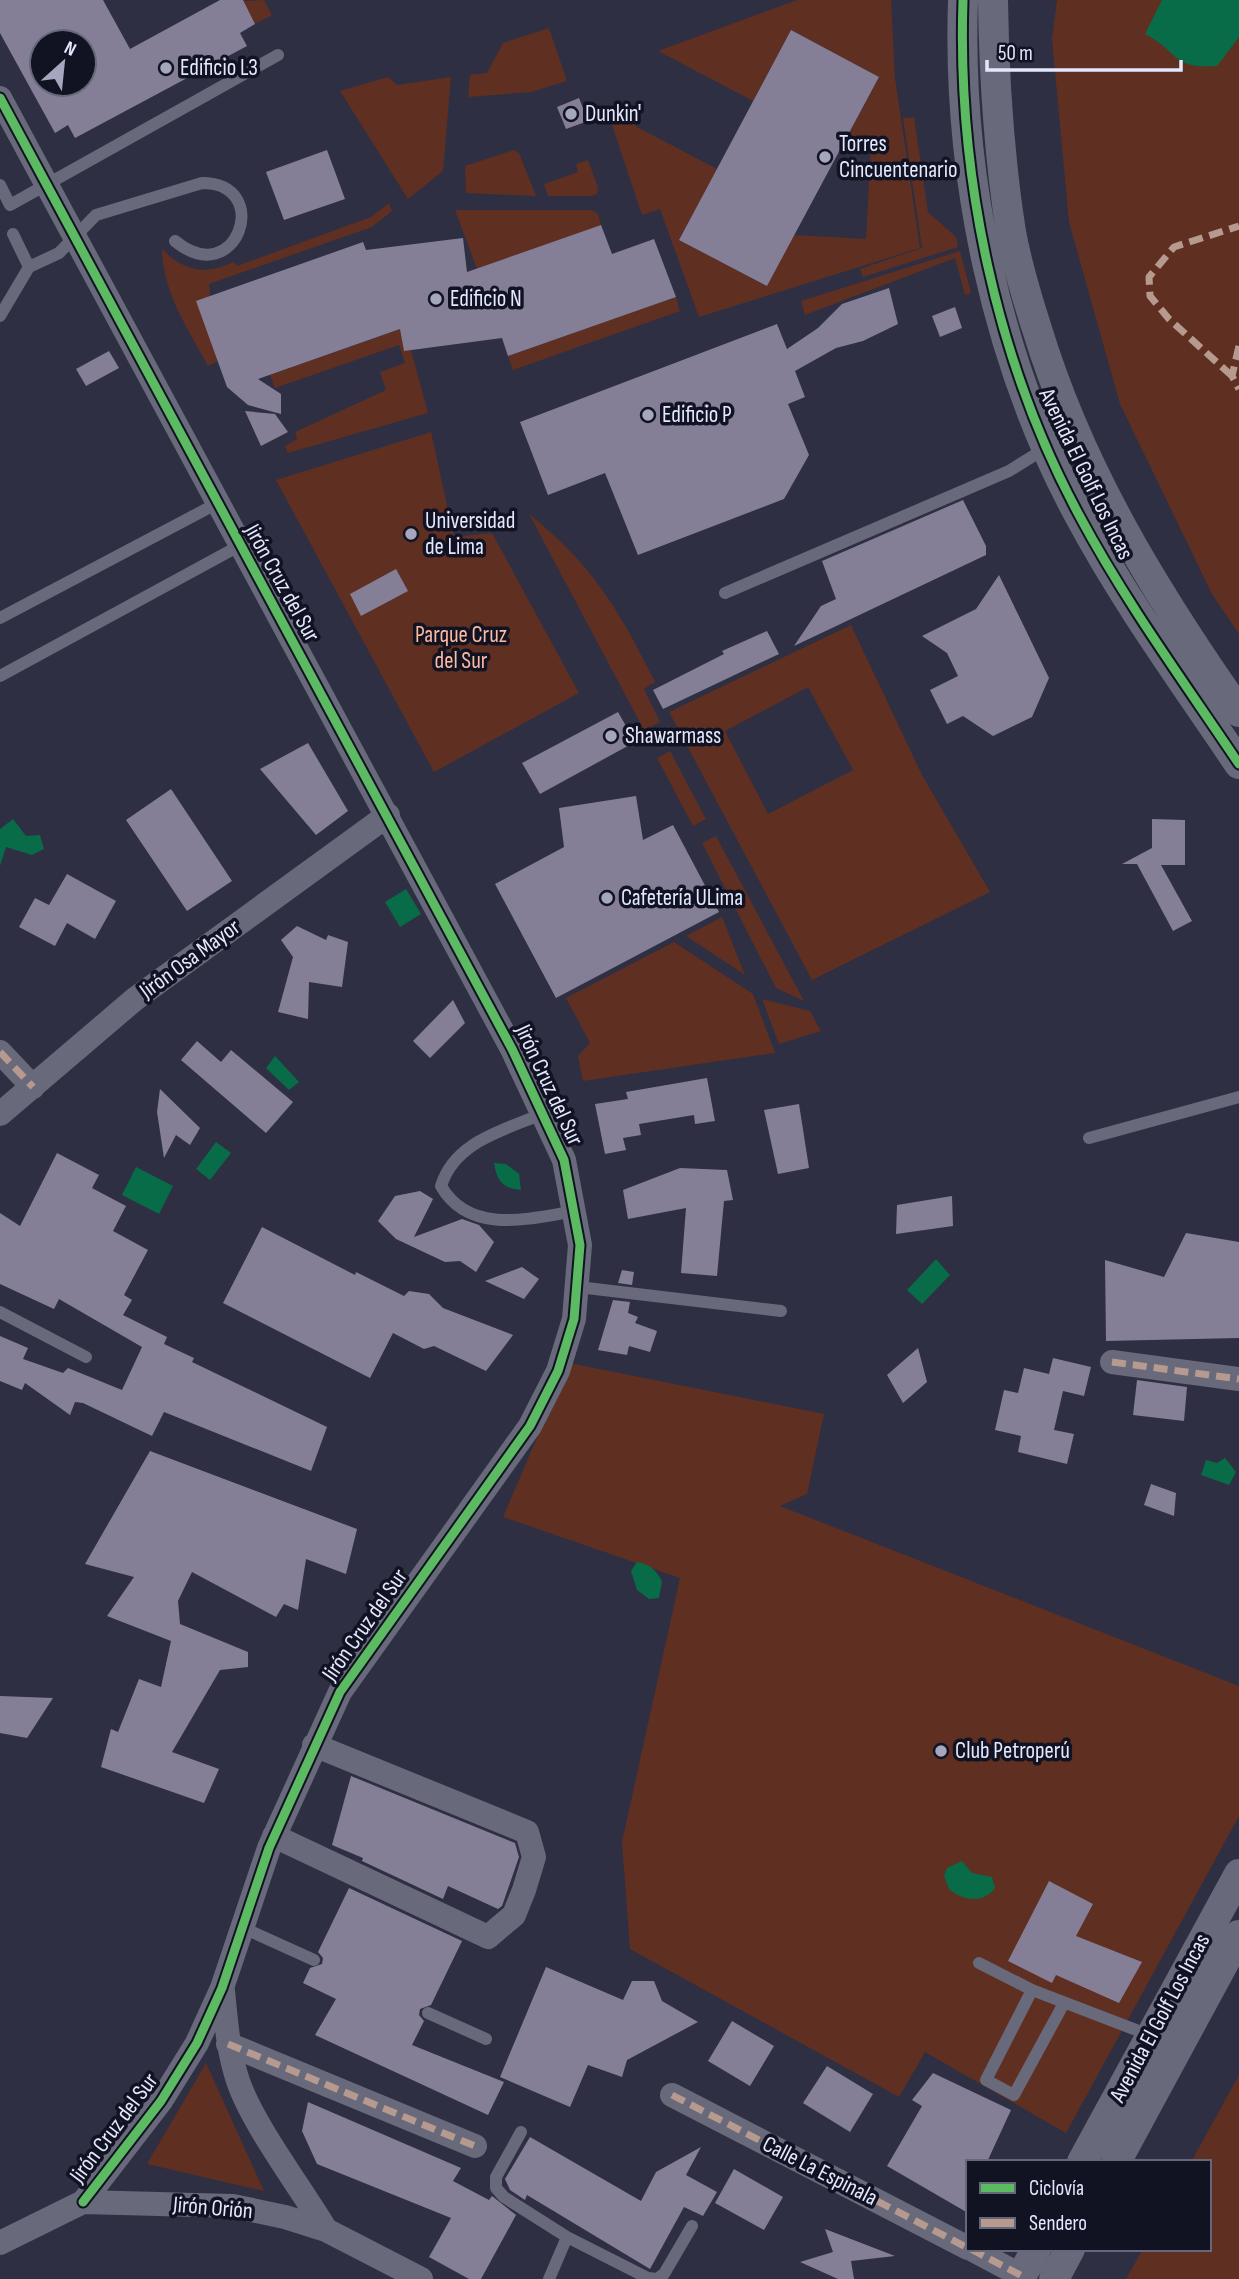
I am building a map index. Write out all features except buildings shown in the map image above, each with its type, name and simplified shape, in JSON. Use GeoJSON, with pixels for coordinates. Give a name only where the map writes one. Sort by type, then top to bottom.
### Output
{"type":"FeatureCollection","features":[{"type":"Feature","properties":{"kind":"street","name":"Avenida El Golf Los Incas"},"geometry":{"type":"LineString","coordinates":[[963,0],[965,94],[972,173],[982,237],[1019,378],[1047,448],[1078,513],[1116,582],[1239,764]]}},
{"type":"Feature","properties":{"kind":"street","name":"Avenida El Golf Los Incas"},"geometry":{"type":"LineString","coordinates":[[993,0],[994,94],[1011,234],[1048,365],[1106,503],[1189,640],[1239,712]]}},
{"type":"Feature","properties":{"kind":"street","name":"Jirón Cruz del Sur"},"geometry":{"type":"LineString","coordinates":[[0,99],[216,504],[388,815],[544,1113],[564,1160],[580,1245],[574,1319],[558,1371],[530,1426],[348,1681],[314,1745],[274,1836],[222,1988],[197,2043],[161,2101],[83,2202]]}},
{"type":"Feature","properties":{"kind":"street","name":"Jirón Osa Mayor"},"geometry":{"type":"LineString","coordinates":[[0,1114],[135,999],[388,815]]}},
{"type":"Feature","properties":{"kind":"street"},"geometry":{"type":"LineString","coordinates":[[0,1052],[33,1087]]}},
{"type":"Feature","properties":{"kind":"street"},"geometry":{"type":"LineString","coordinates":[[1112,1362],[1239,1379]]}},
{"type":"Feature","properties":{"kind":"street"},"geometry":{"type":"LineString","coordinates":[[274,1836],[488,1937],[514,1915],[534,1857],[527,1832],[314,1745]]}},
{"type":"Feature","properties":{"kind":"street","name":"Avenida El Golf Los Incas"},"geometry":{"type":"LineString","coordinates":[[1083,2160],[1239,1874]]}},
{"type":"Feature","properties":{"kind":"street","name":"Avenida El Golf Los Incas"},"geometry":{"type":"LineString","coordinates":[[1117,2160],[1239,1934]]}},
{"type":"Feature","properties":{"kind":"street","name":"Jirón Cruz del Sur"},"geometry":{"type":"LineString","coordinates":[[222,1988],[228,2044],[245,2096],[326,2230]]}},
{"type":"Feature","properties":{"kind":"street"},"geometry":{"type":"LineString","coordinates":[[228,2044],[475,2146]]}},
{"type":"Feature","properties":{"kind":"street","name":"Calle La Espinala"},"geometry":{"type":"LineString","coordinates":[[671,2095],[966,2246]]}},
{"type":"Feature","properties":{"kind":"street","name":"Jirón Orión"},"geometry":{"type":"LineString","coordinates":[[0,2243],[83,2202],[233,2206],[285,2217],[326,2230],[421,2279]]}},
{"type":"Feature","properties":{"kind":"street","name":"Calle La Espinala"},"geometry":{"type":"LineString","coordinates":[[974,2251],[1021,2278]]}},
{"type":"Feature","properties":{"kind":"street"},"geometry":{"type":"LineString","coordinates":[[1021,2278],[1035,2251]]}},
{"type":"Feature","properties":{"kind":"street"},"geometry":{"type":"LineString","coordinates":[[1054,2279],[1069,2251]]}},
{"type":"Feature","properties":{"kind":"lane"},"geometry":{"type":"LineString","coordinates":[[0,185],[10,205],[278,55]]}},
{"type":"Feature","properties":{"kind":"lane"},"geometry":{"type":"LineString","coordinates":[[0,316],[29,267],[59,253],[96,215],[192,184],[220,184],[233,194],[242,209],[240,228],[237,237],[225,250],[207,254],[195,253],[175,241]]}},
{"type":"Feature","properties":{"kind":"lane"},"geometry":{"type":"LineString","coordinates":[[13,234],[29,267]]}},
{"type":"Feature","properties":{"kind":"lane"},"geometry":{"type":"LineString","coordinates":[[725,593],[1009,471],[1047,448]]}},
{"type":"Feature","properties":{"kind":"lane"},"geometry":{"type":"LineString","coordinates":[[0,618],[216,504]]}},
{"type":"Feature","properties":{"kind":"lane"},"geometry":{"type":"LineString","coordinates":[[0,676],[239,546]]}},
{"type":"Feature","properties":{"kind":"lane"},"geometry":{"type":"LineString","coordinates":[[1089,1138],[1239,1097]]}},
{"type":"Feature","properties":{"kind":"lane"},"geometry":{"type":"LineString","coordinates":[[544,1113],[460,1152],[447,1167],[441,1186],[449,1199],[463,1210],[492,1220],[520,1222],[575,1211]]}},
{"type":"Feature","properties":{"kind":"lane"},"geometry":{"type":"LineString","coordinates":[[578,1287],[781,1311]]}},
{"type":"Feature","properties":{"kind":"lane"},"geometry":{"type":"LineString","coordinates":[[0,1312],[86,1357]]}},
{"type":"Feature","properties":{"kind":"lane"},"geometry":{"type":"LineString","coordinates":[[241,1927],[314,1961]]}},
{"type":"Feature","properties":{"kind":"lane"},"geometry":{"type":"LineString","coordinates":[[979,1963],[1031,1990],[1152,2036]]}},
{"type":"Feature","properties":{"kind":"lane"},"geometry":{"type":"LineString","coordinates":[[1031,1990],[986,2080],[1014,2095],[1064,2003]]}},
{"type":"Feature","properties":{"kind":"lane"},"geometry":{"type":"LineString","coordinates":[[428,2013],[486,2039]]}},
{"type":"Feature","properties":{"kind":"lane"},"geometry":{"type":"LineString","coordinates":[[522,2132],[496,2177],[496,2189],[504,2197],[568,2237],[648,2278],[657,2279],[664,2274],[692,2226]]}},
{"type":"Feature","properties":{"kind":"lane"},"geometry":{"type":"LineString","coordinates":[[549,2279],[568,2237]]}},
{"type":"Feature","properties":{"kind":"green space"},"geometry":{"type":"Polygon","coordinates":[[[264,0],[272,15],[255,24],[243,1],[264,0]]]}},
{"type":"Feature","properties":{"kind":"green space"},"geometry":{"type":"Polygon","coordinates":[[[797,0],[891,0],[895,78],[920,248],[699,317],[660,209],[642,215],[609,116],[625,111],[637,127],[717,169],[679,240],[767,286],[794,235],[866,239],[871,147],[843,145],[879,77],[791,30],[753,101],[658,51],[797,0]]]}},
{"type":"Feature","properties":{"kind":"green space"},"geometry":{"type":"Polygon","coordinates":[[[1057,0],[1239,0],[1239,634],[1212,594],[1120,404],[1069,222],[1052,39],[1057,0]]]}},
{"type":"Feature","properties":{"kind":"green space"},"geometry":{"type":"Polygon","coordinates":[[[549,28],[567,81],[531,92],[468,97],[470,75],[487,73],[503,43],[549,28]]]}},
{"type":"Feature","properties":{"kind":"green space"},"geometry":{"type":"Polygon","coordinates":[[[388,77],[397,85],[451,77],[443,171],[408,199],[340,91],[388,77]]]}},
{"type":"Feature","properties":{"kind":"green space"},"geometry":{"type":"Polygon","coordinates":[[[914,117],[928,212],[956,237],[958,247],[863,277],[860,269],[922,248],[903,118],[914,117]]]}},
{"type":"Feature","properties":{"kind":"green space"},"geometry":{"type":"Polygon","coordinates":[[[514,150],[519,153],[536,196],[466,193],[465,166],[514,150]]]}},
{"type":"Feature","properties":{"kind":"green space"},"geometry":{"type":"Polygon","coordinates":[[[588,160],[598,187],[597,194],[548,196],[544,184],[578,172],[576,164],[588,160]]]}},
{"type":"Feature","properties":{"kind":"green space"},"geometry":{"type":"Polygon","coordinates":[[[389,203],[392,211],[372,227],[209,284],[218,361],[208,366],[172,296],[163,265],[162,249],[178,262],[195,269],[213,269],[233,262],[237,266],[371,217],[389,203]]]}},
{"type":"Feature","properties":{"kind":"green space"},"geometry":{"type":"Polygon","coordinates":[[[455,210],[592,210],[598,214],[601,225],[477,269],[455,210]]]}},
{"type":"Feature","properties":{"kind":"green space"},"geometry":{"type":"Polygon","coordinates":[[[960,251],[971,293],[965,295],[955,258],[805,315],[801,301],[960,251]]]}},
{"type":"Feature","properties":{"kind":"green space"},"geometry":{"type":"Polygon","coordinates":[[[676,297],[680,311],[513,370],[508,356],[676,297]]]}},
{"type":"Feature","properties":{"kind":"green space"},"geometry":{"type":"Polygon","coordinates":[[[401,329],[404,351],[411,350],[428,413],[288,453],[285,446],[297,439],[295,432],[386,390],[380,372],[405,363],[399,345],[275,388],[270,375],[401,329]]]}},
{"type":"Feature","properties":{"kind":"green space","name":"Parque Cruz del Sur"},"geometry":{"type":"Polygon","coordinates":[[[431,432],[454,537],[492,533],[579,693],[434,772],[276,480],[431,432]]]}},
{"type":"Feature","properties":{"kind":"green space"},"geometry":{"type":"Polygon","coordinates":[[[529,514],[571,552],[616,611],[655,682],[644,689],[660,722],[644,730],[529,514]]]}},
{"type":"Feature","properties":{"kind":"green space"},"geometry":{"type":"Polygon","coordinates":[[[851,625],[922,775],[990,892],[812,980],[669,712],[851,625]],[[808,687],[725,731],[768,814],[853,770],[808,687]]]}},
{"type":"Feature","properties":{"kind":"green space"},"geometry":{"type":"Polygon","coordinates":[[[670,751],[706,819],[693,826],[657,758],[670,751]]]}},
{"type":"Feature","properties":{"kind":"green space"},"geometry":{"type":"Polygon","coordinates":[[[716,836],[804,1001],[776,988],[702,843],[716,836]]]}},
{"type":"Feature","properties":{"kind":"green space"},"geometry":{"type":"Polygon","coordinates":[[[722,917],[745,975],[686,936],[722,917]]]}},
{"type":"Feature","properties":{"kind":"green space"},"geometry":{"type":"Polygon","coordinates":[[[674,942],[753,994],[775,1053],[583,1081],[578,1056],[590,1043],[566,998],[674,942]]]}},
{"type":"Feature","properties":{"kind":"green space"},"geometry":{"type":"Polygon","coordinates":[[[762,999],[810,1011],[821,1031],[779,1044],[762,999]]]}},
{"type":"Feature","properties":{"kind":"green space","name":"Club Petroperú"},"geometry":{"type":"Polygon","coordinates":[[[569,1363],[824,1414],[807,1494],[780,1506],[1239,1686],[1239,1816],[1066,2133],[925,2052],[899,2097],[630,1949],[622,1842],[680,1578],[503,1517],[569,1363]]]}},
{"type":"Feature","properties":{"kind":"green space"},"geometry":{"type":"Polygon","coordinates":[[[206,2063],[264,2191],[147,2164],[206,2063]]]}},
{"type":"Feature","properties":{"kind":"green space"},"geometry":{"type":"Polygon","coordinates":[[[1239,2075],[1239,2279],[1126,2279],[1142,2251],[1211,2251],[1211,2160],[1192,2160],[1239,2075]]]}},
{"type":"Feature","properties":{"kind":"shaded area"},"geometry":{"type":"Polygon","coordinates":[[[1162,0],[1239,0],[1239,37],[1217,66],[1183,62],[1145,34],[1162,0]]]}},
{"type":"Feature","properties":{"kind":"shaded area"},"geometry":{"type":"Polygon","coordinates":[[[13,819],[26,836],[40,835],[44,849],[32,855],[6,847],[0,866],[0,829],[13,819]]]}},
{"type":"Feature","properties":{"kind":"shaded area"},"geometry":{"type":"Polygon","coordinates":[[[406,889],[421,914],[400,927],[385,902],[406,889]]]}},
{"type":"Feature","properties":{"kind":"shaded area"},"geometry":{"type":"Polygon","coordinates":[[[275,1056],[299,1082],[289,1090],[266,1068],[275,1056]]]}},
{"type":"Feature","properties":{"kind":"shaded area"},"geometry":{"type":"Polygon","coordinates":[[[216,1142],[231,1153],[210,1180],[196,1169],[216,1142]]]}},
{"type":"Feature","properties":{"kind":"shaded area"},"geometry":{"type":"Polygon","coordinates":[[[494,1163],[506,1164],[519,1174],[521,1190],[502,1182],[494,1163]]]}},
{"type":"Feature","properties":{"kind":"shaded area"},"geometry":{"type":"Polygon","coordinates":[[[136,1167],[173,1186],[159,1214],[122,1195],[136,1167]]]}},
{"type":"Feature","properties":{"kind":"shaded area"},"geometry":{"type":"Polygon","coordinates":[[[936,1259],[950,1275],[922,1304],[907,1290],[936,1259]]]}},
{"type":"Feature","properties":{"kind":"shaded area"},"geometry":{"type":"Polygon","coordinates":[[[1225,1458],[1236,1472],[1229,1485],[1201,1475],[1206,1460],[1217,1463],[1225,1458]]]}},
{"type":"Feature","properties":{"kind":"shaded area"},"geometry":{"type":"Polygon","coordinates":[[[637,1562],[649,1566],[662,1581],[659,1598],[649,1599],[637,1590],[631,1571],[637,1562]]]}},
{"type":"Feature","properties":{"kind":"shaded area"},"geometry":{"type":"Polygon","coordinates":[[[962,1861],[972,1873],[992,1877],[995,1888],[985,1897],[967,1898],[949,1889],[944,1876],[947,1868],[962,1861]]]}},
{"type":"Feature","properties":{"kind":"marked path"},"geometry":{"type":"LineString","coordinates":[[1232,376],[1169,319],[1150,296],[1149,277],[1174,247],[1239,226]]}},
{"type":"Feature","properties":{"kind":"marked path"},"geometry":{"type":"LineString","coordinates":[[1239,346],[1232,376],[1239,389]]}},
{"type":"Feature","properties":{"kind":"marked path"},"geometry":{"type":"LineString","coordinates":[[0,1052],[33,1087]]}},
{"type":"Feature","properties":{"kind":"marked path"},"geometry":{"type":"LineString","coordinates":[[1112,1362],[1239,1379]]}},
{"type":"Feature","properties":{"kind":"marked path"},"geometry":{"type":"LineString","coordinates":[[228,2044],[475,2146]]}},
{"type":"Feature","properties":{"kind":"marked path"},"geometry":{"type":"LineString","coordinates":[[672,2095],[966,2247]]}},
{"type":"Feature","properties":{"kind":"marked path"},"geometry":{"type":"LineString","coordinates":[[975,2251],[1022,2276]]}},
{"type":"Feature","properties":{"kind":"cycle path"},"geometry":{"type":"LineString","coordinates":[[963,0],[967,133],[975,199],[1004,331],[1025,394],[1050,456],[1097,548],[1156,642],[1239,764]]}},
{"type":"Feature","properties":{"kind":"cycle path"},"geometry":{"type":"LineString","coordinates":[[0,98],[512,1049],[564,1160],[580,1245],[574,1319],[558,1371],[530,1426],[340,1692],[269,1848],[222,1988],[197,2043],[161,2101],[83,2202]]}},
{"type":"Feature","properties":{"kind":"place","name":"Edificio L3"},"geometry":{"type":"Point","coordinates":[166,68]}},
{"type":"Feature","properties":{"kind":"place","name":"Dunkin'"},"geometry":{"type":"Point","coordinates":[571,114]}},
{"type":"Feature","properties":{"kind":"place","name":"Torres Cincuentenario"},"geometry":{"type":"Point","coordinates":[825,157]}},
{"type":"Feature","properties":{"kind":"place","name":"Edificio N"},"geometry":{"type":"Point","coordinates":[436,299]}},
{"type":"Feature","properties":{"kind":"place","name":"Edificio P"},"geometry":{"type":"Point","coordinates":[648,415]}},
{"type":"Feature","properties":{"kind":"place","name":"Universidad de Lima"},"geometry":{"type":"Point","coordinates":[411,534]}},
{"type":"Feature","properties":{"kind":"place","name":"Shawarmass"},"geometry":{"type":"Point","coordinates":[611,736]}},
{"type":"Feature","properties":{"kind":"place","name":"Cafetería ULima"},"geometry":{"type":"Point","coordinates":[607,898]}},
{"type":"Feature","properties":{"kind":"place","name":"Club Petroperú"},"geometry":{"type":"Point","coordinates":[941,1751]}}]}
